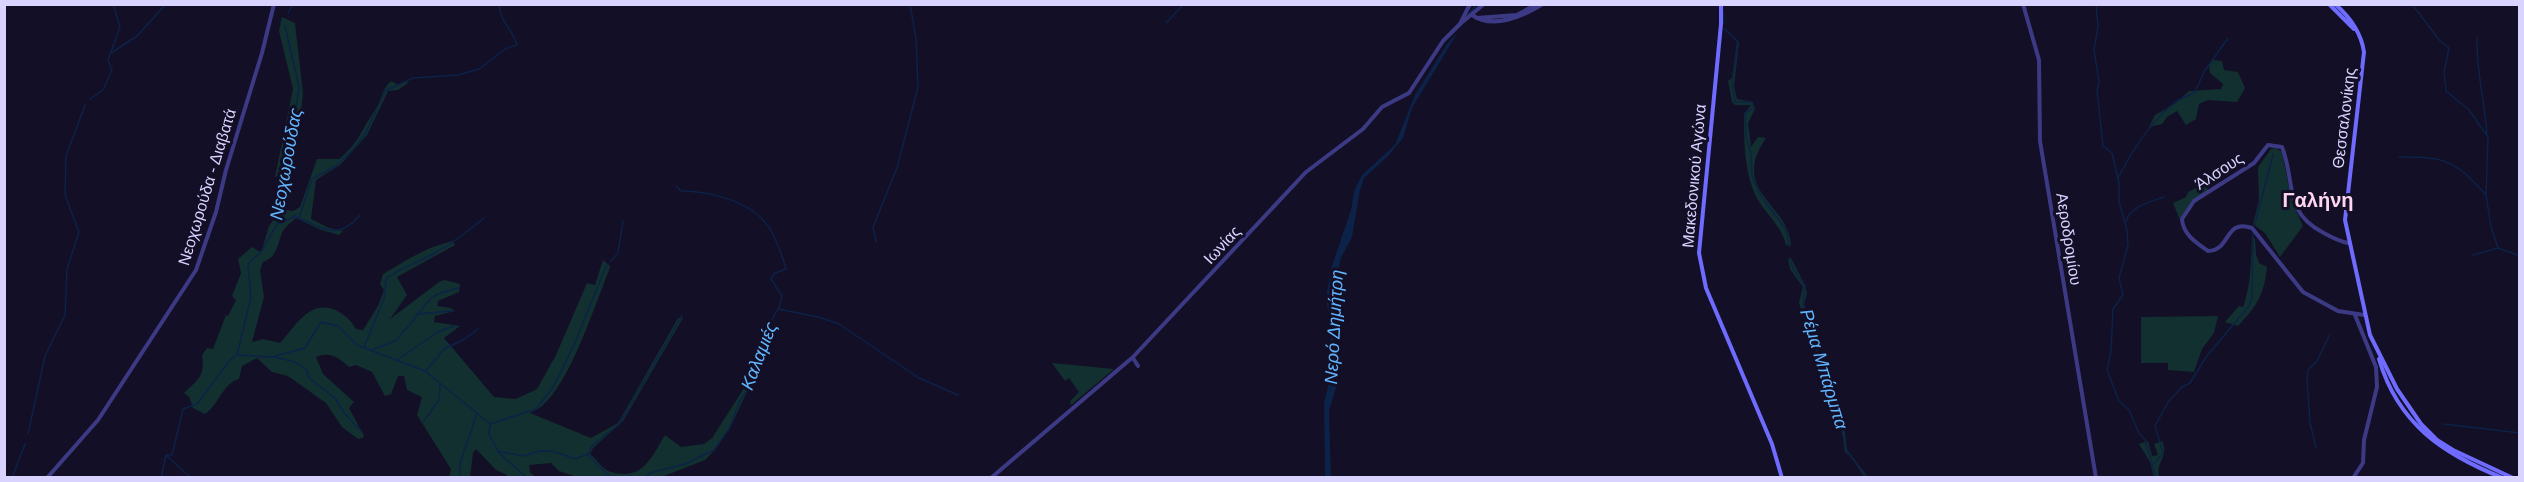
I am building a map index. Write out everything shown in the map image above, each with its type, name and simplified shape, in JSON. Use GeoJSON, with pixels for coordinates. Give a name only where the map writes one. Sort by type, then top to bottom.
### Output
{"type":"FeatureCollection","features":[{"type":"Feature","properties":{"kind":"main road","name":"Μακεδονικού Αγώνα"},"geometry":{"type":"LineString","coordinates":[[1721,4],[1700,261],[1706,288],[1772,444],[1782,477]]}},
{"type":"Feature","properties":{"kind":"main road","name":"Θεσσαλονίκης"},"geometry":{"type":"LineString","coordinates":[[2329,4],[2356,31]]}},
{"type":"Feature","properties":{"kind":"main road","name":"Θεσσαλονίκης"},"geometry":{"type":"LineString","coordinates":[[2335,4],[2349,17],[2363,46],[2364,58],[2345,213],[2348,243],[2364,315],[2386,378],[2415,425],[2453,455],[2503,477]]}},
{"type":"Feature","properties":{"kind":"main road","name":"Θεσσαλονίκης"},"geometry":{"type":"LineString","coordinates":[[2377,349],[2403,400],[2432,435],[2474,461],[2513,477]]}},
{"type":"Feature","properties":{"kind":"street","name":"Νεοχωρούδα - Διαβατά"},"geometry":{"type":"LineString","coordinates":[[47,477],[98,420],[196,270],[216,212],[226,168],[262,53],[274,4]]}},
{"type":"Feature","properties":{"kind":"street"},"geometry":{"type":"LineString","coordinates":[[1460,24],[1470,4]]}},
{"type":"Feature","properties":{"kind":"street"},"geometry":{"type":"LineString","coordinates":[[1474,17],[1484,4]]}},
{"type":"Feature","properties":{"kind":"street"},"geometry":{"type":"LineString","coordinates":[[1460,24],[1474,17],[1517,15],[1537,4]]}},
{"type":"Feature","properties":{"kind":"street"},"geometry":{"type":"LineString","coordinates":[[1474,17],[1486,21],[1516,19],[1543,4]]}},
{"type":"Feature","properties":{"kind":"street","name":"Αεροδρομίου"},"geometry":{"type":"LineString","coordinates":[[2024,4],[2039,60],[2040,141],[2096,477]]}},
{"type":"Feature","properties":{"kind":"street","name":"Ιωνίας"},"geometry":{"type":"LineString","coordinates":[[991,477],[1132,358],[1306,172],[1363,129],[1382,107],[1409,93],[1443,41],[1460,24]]}},
{"type":"Feature","properties":{"kind":"street","name":"Άλσους"},"geometry":{"type":"LineString","coordinates":[[2348,243],[2336,240],[2307,224],[2303,219],[2297,208],[2282,147],[2268,145],[2254,163],[2194,201],[2182,219],[2185,231],[2208,251],[2220,248],[2231,230],[2241,226],[2252,228],[2303,292],[2338,310],[2364,315]]}},
{"type":"Feature","properties":{"kind":"street"},"geometry":{"type":"LineString","coordinates":[[2353,477],[2363,463],[2365,435],[2376,397],[2377,373],[2355,315]]}},
{"type":"Feature","properties":{"kind":"street"},"geometry":{"type":"LineString","coordinates":[[1132,358],[1138,366]]}},
{"type":"Feature","properties":{"kind":"green space"},"geometry":{"type":"Polygon","coordinates":[[[282,17],[295,23],[303,93],[300,120],[291,148],[292,170],[283,202],[286,210],[293,211],[300,207],[317,159],[339,159],[351,148],[391,81],[398,85],[406,81],[408,83],[398,90],[388,91],[367,135],[340,165],[316,180],[311,219],[329,228],[343,231],[339,235],[321,230],[296,218],[283,231],[274,254],[263,262],[260,270],[264,297],[252,342],[263,339],[280,343],[305,315],[323,307],[336,310],[348,318],[356,329],[363,330],[378,306],[384,290],[380,284],[383,274],[430,248],[452,241],[455,245],[397,277],[407,295],[390,319],[439,282],[444,280],[460,284],[459,292],[438,301],[437,306],[451,308],[455,311],[435,316],[434,322],[460,326],[444,338],[494,397],[516,399],[537,389],[556,355],[587,283],[595,285],[603,260],[610,266],[609,270],[572,362],[553,394],[541,407],[530,413],[591,438],[618,423],[678,318],[683,318],[623,421],[593,448],[590,454],[608,471],[629,474],[644,466],[665,435],[681,447],[704,444],[712,438],[748,382],[754,360],[764,334],[766,334],[756,360],[754,377],[730,428],[705,460],[659,478],[577,477],[559,471],[551,463],[529,465],[530,472],[535,477],[507,478],[507,475],[496,470],[476,449],[473,453],[470,477],[449,477],[451,469],[417,415],[422,397],[407,390],[404,376],[398,376],[391,394],[385,396],[372,372],[356,365],[349,367],[330,355],[316,357],[323,374],[354,402],[349,408],[364,436],[362,438],[358,439],[342,427],[326,403],[288,376],[272,372],[257,358],[242,366],[239,379],[228,385],[205,414],[193,408],[189,397],[184,393],[200,377],[203,368],[202,355],[207,348],[213,349],[226,315],[228,316],[236,300],[232,296],[241,273],[238,259],[252,247],[260,252],[262,250],[269,226],[276,216],[275,197],[279,176],[275,177],[293,89],[279,31],[282,17]]]}},
{"type":"Feature","properties":{"kind":"green space"},"geometry":{"type":"Polygon","coordinates":[[[1737,41],[1739,43],[1734,86],[1737,99],[1753,102],[1755,109],[1748,123],[1751,147],[1758,137],[1766,138],[1756,156],[1754,172],[1757,185],[1788,231],[1791,246],[1786,245],[1781,232],[1757,198],[1749,178],[1744,114],[1751,105],[1735,105],[1732,102],[1728,81],[1732,78],[1737,41]]]}},
{"type":"Feature","properties":{"kind":"green space"},"geometry":{"type":"Polygon","coordinates":[[[2213,60],[2222,61],[2224,70],[2238,72],[2245,88],[2237,102],[2208,100],[2199,104],[2196,119],[2186,125],[2177,111],[2167,117],[2162,124],[2149,127],[2155,115],[2176,103],[2189,91],[2221,89],[2223,84],[2210,73],[2209,66],[2213,60]]]}},
{"type":"Feature","properties":{"kind":"green space"},"geometry":{"type":"Polygon","coordinates":[[[2276,148],[2282,152],[2292,202],[2303,226],[2280,257],[2265,233],[2253,224],[2259,201],[2258,167],[2271,149],[2276,148]]]}},
{"type":"Feature","properties":{"kind":"green space"},"geometry":{"type":"Polygon","coordinates":[[[2203,180],[2209,191],[2194,200],[2180,220],[2173,203],[2186,197],[2188,192],[2196,188],[2203,180]]]}},
{"type":"Feature","properties":{"kind":"green space"},"geometry":{"type":"Polygon","coordinates":[[[2252,237],[2255,239],[2259,263],[2267,267],[2266,277],[2258,300],[2238,326],[2225,322],[2239,306],[2243,307],[2246,299],[2252,237]]]}},
{"type":"Feature","properties":{"kind":"green space"},"geometry":{"type":"Polygon","coordinates":[[[1791,258],[1805,285],[1807,293],[1804,304],[1819,342],[1818,352],[1825,368],[1829,391],[1834,395],[1843,417],[1847,450],[1868,477],[1864,477],[1851,456],[1845,452],[1837,407],[1831,397],[1823,391],[1822,370],[1817,360],[1815,342],[1810,336],[1799,303],[1803,287],[1790,269],[1788,259],[1791,258]]]}},
{"type":"Feature","properties":{"kind":"green space"},"geometry":{"type":"Polygon","coordinates":[[[2218,316],[2214,333],[2202,349],[2194,372],[2168,370],[2168,363],[2141,363],[2141,317],[2218,316]]]}},
{"type":"Feature","properties":{"kind":"green space"},"geometry":{"type":"Polygon","coordinates":[[[1052,363],[1114,369],[1071,405],[1070,401],[1079,392],[1069,378],[1065,381],[1052,363]]]}},
{"type":"Feature","properties":{"kind":"green space"},"geometry":{"type":"Polygon","coordinates":[[[2148,441],[2152,456],[2158,455],[2154,444],[2162,441],[2164,446],[2159,477],[2154,477],[2150,462],[2139,444],[2148,441]]]}},
{"type":"Feature","properties":{"kind":"water"},"geometry":{"type":"Polygon","coordinates":[[[1458,32],[1412,108],[1403,138],[1388,156],[1364,178],[1360,190],[1352,237],[1341,258],[1338,270],[1336,388],[1329,411],[1331,477],[1325,477],[1324,402],[1329,383],[1331,331],[1326,298],[1332,266],[1351,210],[1354,191],[1362,175],[1395,145],[1415,95],[1447,44],[1458,32]]]}},
{"type":"Feature","properties":{"kind":"waterway"},"geometry":{"type":"LineString","coordinates":[[90,99],[103,90],[112,70],[108,60],[120,27],[113,4]]}},
{"type":"Feature","properties":{"kind":"waterway"},"geometry":{"type":"LineString","coordinates":[[111,53],[137,36],[166,4]]}},
{"type":"Feature","properties":{"kind":"waterway","name":"Νεοχωρούδας"},"geometry":{"type":"LineString","coordinates":[[288,13],[293,4]]}},
{"type":"Feature","properties":{"kind":"waterway"},"geometry":{"type":"LineString","coordinates":[[280,223],[295,216],[299,218],[312,179],[336,166],[357,145],[366,132],[385,91],[413,78],[458,75],[479,69],[505,49],[517,45],[501,15],[499,4]]}},
{"type":"Feature","properties":{"kind":"waterway"},"geometry":{"type":"LineString","coordinates":[[876,242],[873,227],[897,168],[918,87],[916,39],[910,4]]}},
{"type":"Feature","properties":{"kind":"waterway"},"geometry":{"type":"LineString","coordinates":[[1166,23],[1184,4]]}},
{"type":"Feature","properties":{"kind":"waterway","name":"Νερό Δημήτρη"},"geometry":{"type":"LineString","coordinates":[[1468,15],[1477,4]]}},
{"type":"Feature","properties":{"kind":"waterway"},"geometry":{"type":"LineString","coordinates":[[2096,4],[2098,27],[2094,50],[2099,82],[2097,90],[2103,146],[2112,153],[2128,245],[2119,278],[2123,295],[2113,309],[2111,351],[2107,370],[2119,401],[2129,410],[2139,433],[2145,440],[2156,478]]}},
{"type":"Feature","properties":{"kind":"waterway"},"geometry":{"type":"LineString","coordinates":[[2412,4],[2440,41],[2449,48],[2444,72],[2446,91],[2469,110],[2488,137],[2486,195],[2491,227],[2498,248],[2520,256]]}},
{"type":"Feature","properties":{"kind":"waterway","name":"Ρέμα Μπάρμπα"},"geometry":{"type":"LineString","coordinates":[[1723,10],[1724,23]]}},
{"type":"Feature","properties":{"kind":"waterway","name":"Νεοχωρούδας"},"geometry":{"type":"LineString","coordinates":[[161,478],[166,455],[172,455],[183,409],[197,404],[230,360],[237,355],[251,297],[248,264],[261,252],[279,221],[299,87],[285,26]]}},
{"type":"Feature","properties":{"kind":"waterway","name":"Ρέμα Μπάρμπα"},"geometry":{"type":"LineString","coordinates":[[1725,29],[1738,42],[1732,83],[1735,102],[1752,102],[1754,108],[1745,113],[1752,176],[1761,196],[1786,230],[1789,246]]}},
{"type":"Feature","properties":{"kind":"waterway"},"geometry":{"type":"LineString","coordinates":[[2118,178],[2136,147],[2157,119],[2176,101],[2195,92],[2204,72],[2228,38]]}},
{"type":"Feature","properties":{"kind":"waterway"},"geometry":{"type":"LineString","coordinates":[[2477,38],[2487,135]]}},
{"type":"Feature","properties":{"kind":"waterway"},"geometry":{"type":"LineString","coordinates":[[28,434],[45,356],[65,315],[67,269],[79,232],[65,195],[66,156],[85,105]]}},
{"type":"Feature","properties":{"kind":"waterway"},"geometry":{"type":"LineString","coordinates":[[2255,224],[2273,155]]}},
{"type":"Feature","properties":{"kind":"waterway"},"geometry":{"type":"LineString","coordinates":[[2399,157],[2428,158],[2448,163],[2466,174],[2486,195]]}},
{"type":"Feature","properties":{"kind":"waterway"},"geometry":{"type":"LineString","coordinates":[[676,186],[681,191],[714,195],[737,202],[764,221],[774,237],[786,269],[775,273],[771,279],[782,296],[779,308]]}},
{"type":"Feature","properties":{"kind":"waterway"},"geometry":{"type":"LineString","coordinates":[[2126,221],[2137,208],[2164,197]]}},
{"type":"Feature","properties":{"kind":"waterway"},"geometry":{"type":"LineString","coordinates":[[299,218],[325,229],[339,230],[345,228],[360,215]]}},
{"type":"Feature","properties":{"kind":"waterway"},"geometry":{"type":"LineString","coordinates":[[364,347],[384,299],[386,279],[444,248],[484,218]]}},
{"type":"Feature","properties":{"kind":"waterway","name":"Καλαμιές"},"geometry":{"type":"LineString","coordinates":[[611,261],[618,253],[623,221]]}},
{"type":"Feature","properties":{"kind":"waterway"},"geometry":{"type":"LineString","coordinates":[[2155,463],[2163,453],[2155,426],[2168,402],[2182,387],[2190,383],[2206,357],[2249,306],[2252,299],[2253,233]]}},
{"type":"Feature","properties":{"kind":"waterway"},"geometry":{"type":"LineString","coordinates":[[2473,255],[2498,248]]}},
{"type":"Feature","properties":{"kind":"waterway","name":"Ρέμα Μπάρμπα"},"geometry":{"type":"LineString","coordinates":[[1790,258],[1793,268],[1805,286],[1803,306],[1818,341],[1817,351],[1828,390],[1842,416],[1841,427],[1847,451],[1867,478]]}},
{"type":"Feature","properties":{"kind":"waterway","name":"Καλαμιές"},"geometry":{"type":"LineString","coordinates":[[607,264],[574,345],[554,386],[536,409],[490,424],[489,434],[498,451],[523,456],[540,451],[552,451],[576,459],[587,454],[611,478]]}},
{"type":"Feature","properties":{"kind":"waterway"},"geometry":{"type":"LineString","coordinates":[[372,350],[397,340],[430,299],[459,288]]}},
{"type":"Feature","properties":{"kind":"waterway","name":"Καλαμιές"},"geometry":{"type":"LineString","coordinates":[[644,478],[650,473],[685,464],[714,450],[729,429],[740,401],[750,386],[753,368],[765,332],[778,309],[839,324],[919,378],[958,395]]}},
{"type":"Feature","properties":{"kind":"waterway"},"geometry":{"type":"LineString","coordinates":[[416,314],[453,311]]}},
{"type":"Feature","properties":{"kind":"waterway"},"geometry":{"type":"LineString","coordinates":[[588,455],[592,446],[619,424],[682,316]]}},
{"type":"Feature","properties":{"kind":"waterway","name":"Καλαμιές"},"geometry":{"type":"LineString","coordinates":[[238,355],[272,357],[305,348],[321,322],[338,326],[357,345],[425,371],[489,423]]}},
{"type":"Feature","properties":{"kind":"waterway"},"geometry":{"type":"LineString","coordinates":[[397,360],[438,332],[454,326]]}},
{"type":"Feature","properties":{"kind":"waterway"},"geometry":{"type":"LineString","coordinates":[[426,371],[444,349],[463,340],[478,329]]}},
{"type":"Feature","properties":{"kind":"waterway"},"geometry":{"type":"LineString","coordinates":[[2316,447],[2310,423],[2307,378],[2308,370],[2317,361],[2330,334]]}},
{"type":"Feature","properties":{"kind":"waterway"},"geometry":{"type":"LineString","coordinates":[[275,357],[295,362],[307,370],[309,378],[335,398],[345,414],[363,433]]}},
{"type":"Feature","properties":{"kind":"waterway"},"geometry":{"type":"LineString","coordinates":[[423,422],[439,400],[440,384]]}},
{"type":"Feature","properties":{"kind":"waterway"},"geometry":{"type":"LineString","coordinates":[[460,478],[461,461],[476,412]]}},
{"type":"Feature","properties":{"kind":"waterway"},"geometry":{"type":"LineString","coordinates":[[2444,424],[2520,433]]}},
{"type":"Feature","properties":{"kind":"waterway"},"geometry":{"type":"LineString","coordinates":[[12,478],[25,444]]}},
{"type":"Feature","properties":{"kind":"waterway"},"geometry":{"type":"LineString","coordinates":[[498,452],[527,478]]}},
{"type":"Feature","properties":{"kind":"waterway"},"geometry":{"type":"LineString","coordinates":[[167,456],[191,478]]}},
{"type":"Feature","properties":{"kind":"district","name":"Γαλήνη"},"geometry":{"type":"Point","coordinates":[2318,200]}}]}
